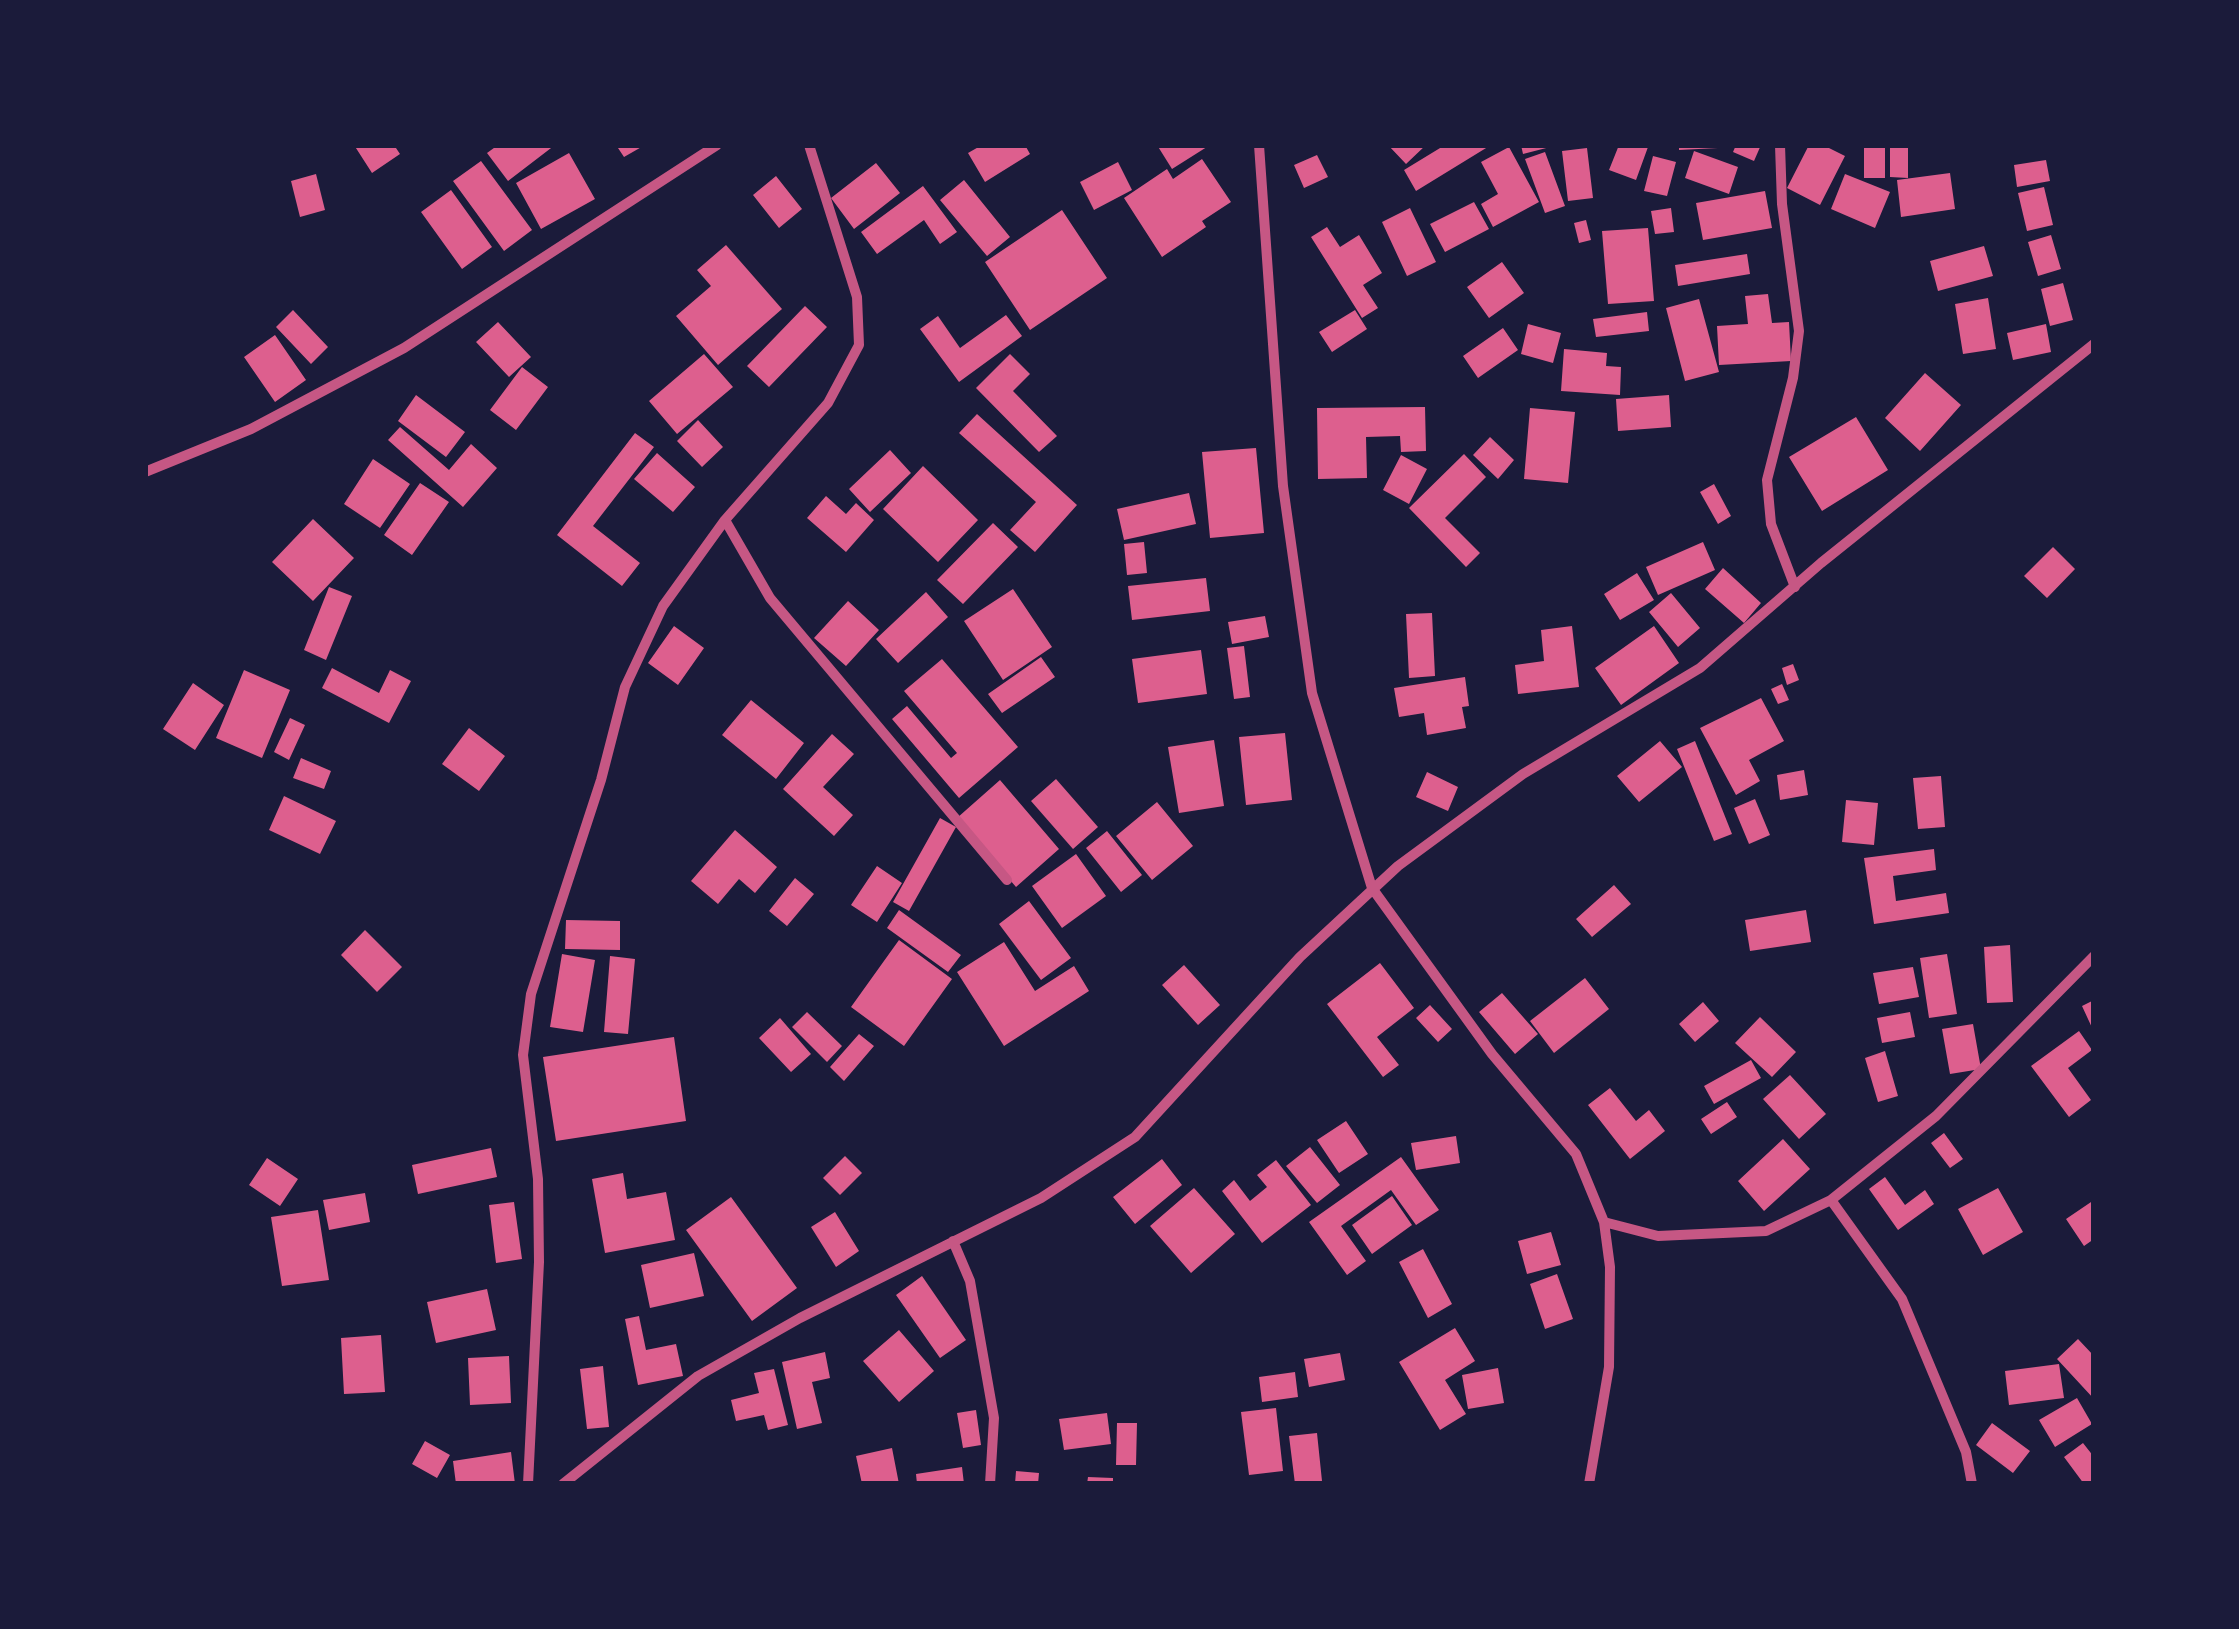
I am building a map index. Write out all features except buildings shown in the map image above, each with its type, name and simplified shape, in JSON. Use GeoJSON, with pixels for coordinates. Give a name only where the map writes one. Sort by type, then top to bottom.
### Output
{"type":"FeatureCollection","features":[{"type":"Feature","properties":{"kind":"street"},"geometry":{"type":"LineString","coordinates":[[145,472],[251,428],[404,348],[716,145]]}},
{"type":"Feature","properties":{"kind":"street"},"geometry":{"type":"LineString","coordinates":[[528,1484],[538,1262],[538,1178],[523,1055],[531,994],[601,780],[625,686],[663,606],[725,520],[828,402],[858,344],[857,297],[809,145]]}},
{"type":"Feature","properties":{"kind":"street"},"geometry":{"type":"LineString","coordinates":[[1259,145],[1283,486],[1312,692],[1372,888],[1492,1054],[1576,1154],[1604,1222],[1610,1267],[1609,1367],[1589,1484]]}},
{"type":"Feature","properties":{"kind":"street"},"geometry":{"type":"LineString","coordinates":[[1780,145],[1782,204],[1800,332],[1793,378],[1767,480],[1771,524],[1795,586]]}},
{"type":"Feature","properties":{"kind":"street"},"geometry":{"type":"LineString","coordinates":[[563,1484],[698,1376],[1041,1198],[1135,1136],[1206,1065],[1300,957],[1372,888],[1523,774],[1700,668],[2094,344]]}},
{"type":"Feature","properties":{"kind":"street"},"geometry":{"type":"LineString","coordinates":[[725,520],[770,598],[1007,880]]}},
{"type":"Feature","properties":{"kind":"street"},"geometry":{"type":"LineString","coordinates":[[1604,1222],[1658,1236],[1766,1231],[1830,1200],[1936,1116],[2094,956]]}},
{"type":"Feature","properties":{"kind":"street"},"geometry":{"type":"LineString","coordinates":[[1830,1200],[1902,1299],[1966,1452],[1972,1484]]}},
{"type":"Feature","properties":{"kind":"street"},"geometry":{"type":"LineString","coordinates":[[953,1241],[970,1281],[994,1418],[990,1484]]}}]}
